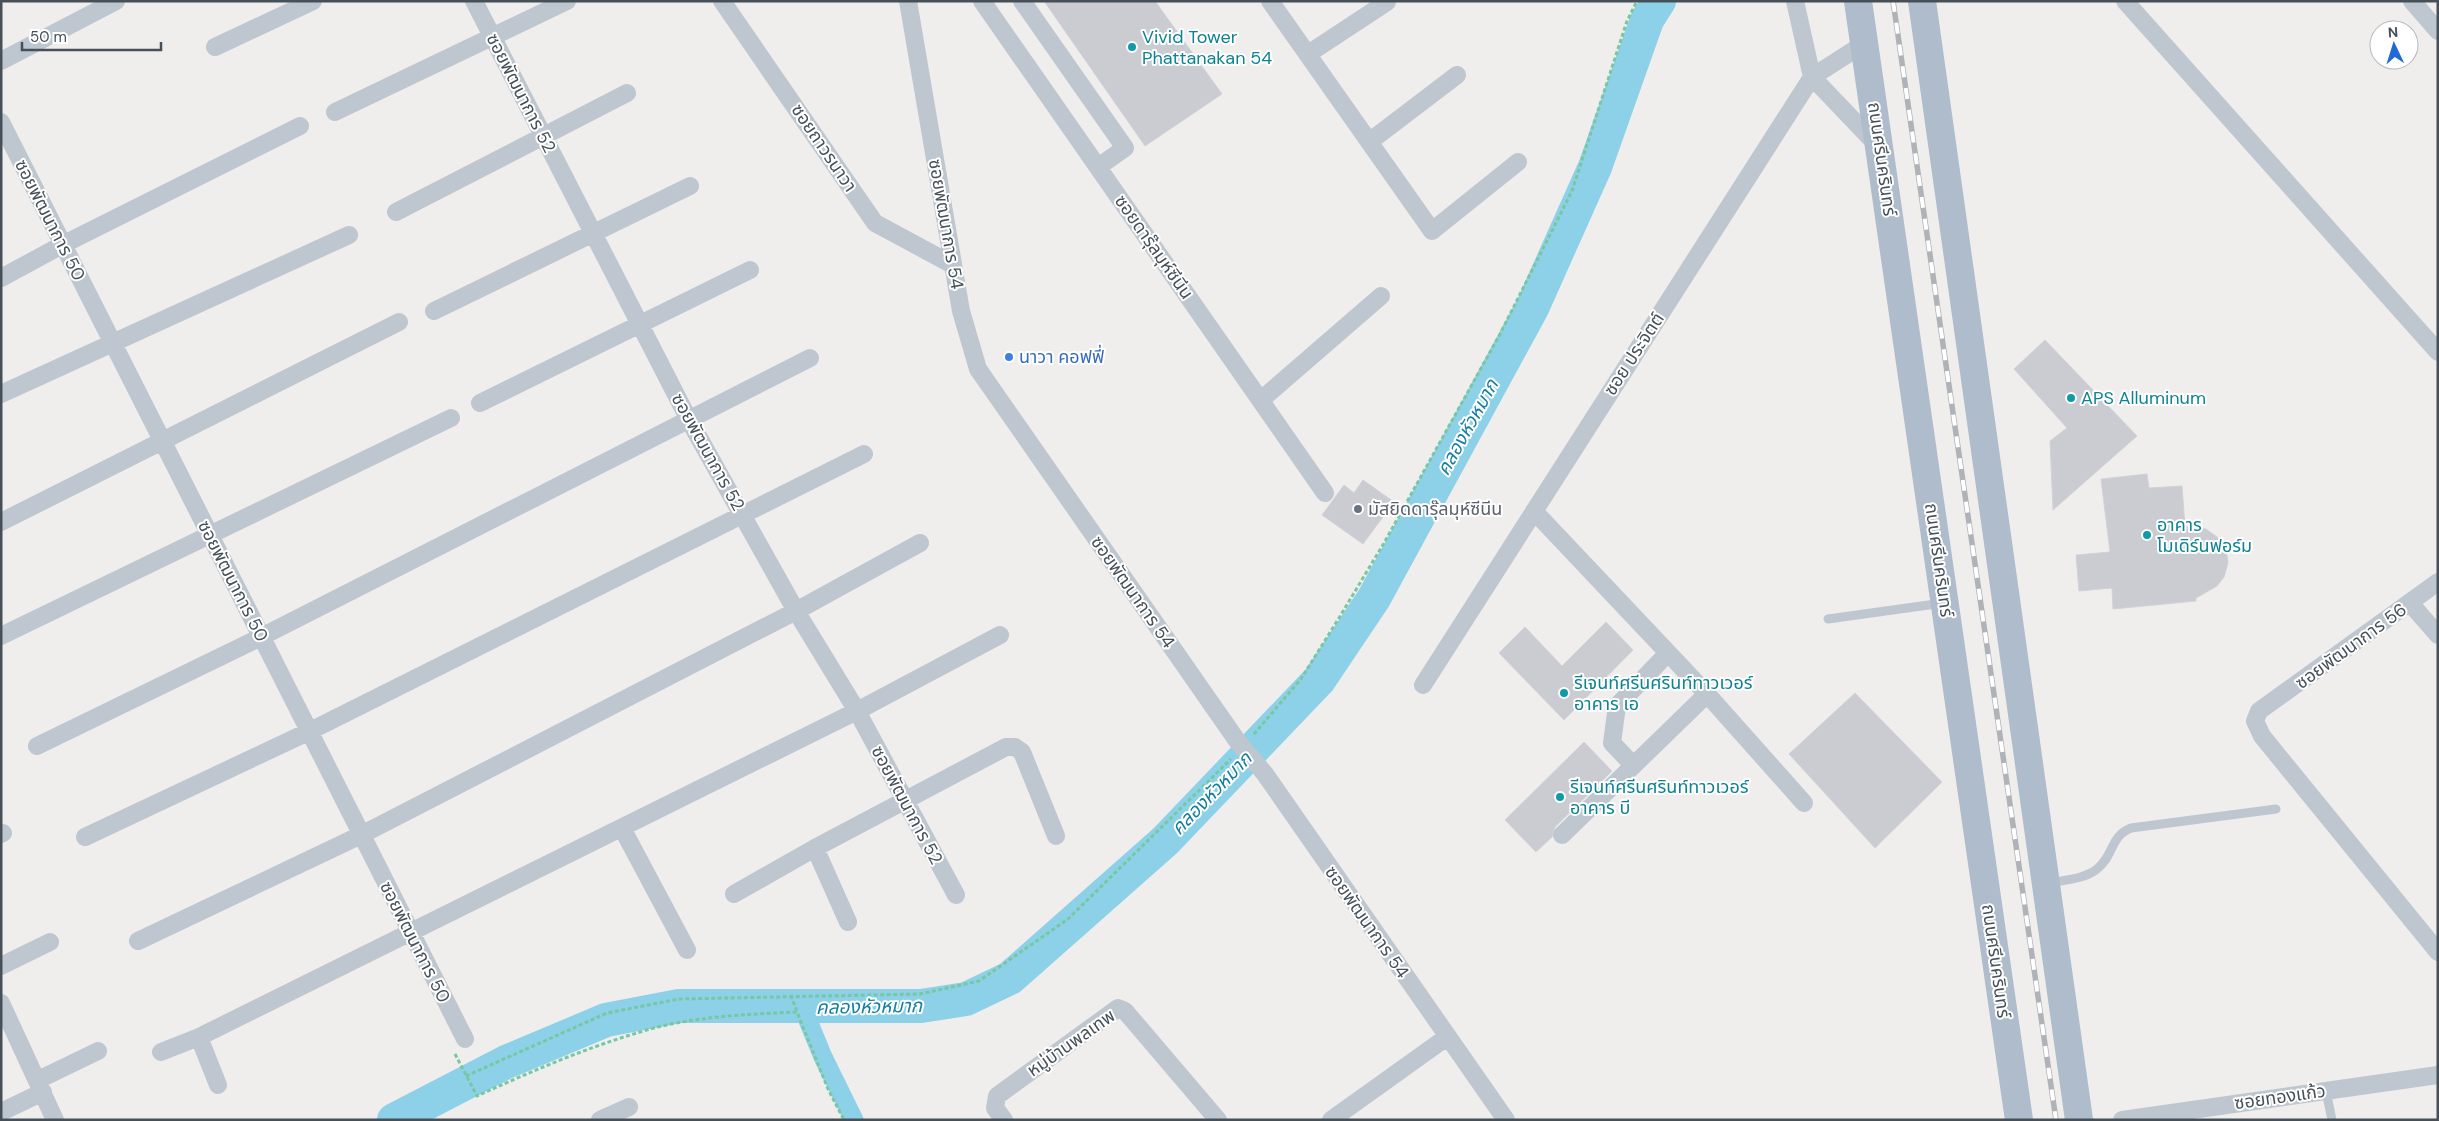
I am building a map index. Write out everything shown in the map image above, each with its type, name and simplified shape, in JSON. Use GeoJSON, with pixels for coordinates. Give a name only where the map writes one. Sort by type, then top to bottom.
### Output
{"type":"FeatureCollection","features":[{"type":"Feature","properties":{"kind":"main road","name":"ถนนศรีนครินทร์"},"geometry":{"type":"LineString","coordinates":[[1858,1],[2019,1120]]}},
{"type":"Feature","properties":{"kind":"main road"},"geometry":{"type":"LineString","coordinates":[[1922,1],[2079,1120]]}},
{"type":"Feature","properties":{"kind":"street"},"geometry":{"type":"LineString","coordinates":[[1,61],[116,1]]}},
{"type":"Feature","properties":{"kind":"street"},"geometry":{"type":"LineString","coordinates":[[215,47],[314,1]]}},
{"type":"Feature","properties":{"kind":"street","name":"ซอยพัฒนาการ 52"},"geometry":{"type":"LineString","coordinates":[[474,1],[689,420],[796,611],[857,712],[956,895]]}},
{"type":"Feature","properties":{"kind":"street"},"geometry":{"type":"LineString","coordinates":[[335,112],[567,1]]}},
{"type":"Feature","properties":{"kind":"street","name":"ซอยถาวรนาวา"},"geometry":{"type":"LineString","coordinates":[[722,1],[875,223],[954,265]]}},
{"type":"Feature","properties":{"kind":"street","name":"ซอยพัฒนาการ 54"},"geometry":{"type":"LineString","coordinates":[[908,1],[962,311],[978,369],[1240,746],[1265,774],[1506,1120]]}},
{"type":"Feature","properties":{"kind":"street","name":"ซอยดารุ๊ลมุห์ซีนีน"},"geometry":{"type":"LineString","coordinates":[[982,1],[1325,493]]}},
{"type":"Feature","properties":{"kind":"street"},"geometry":{"type":"LineString","coordinates":[[1022,1],[1125,148],[1098,167]]}},
{"type":"Feature","properties":{"kind":"street"},"geometry":{"type":"LineString","coordinates":[[1270,1],[1432,231],[1518,162]]}},
{"type":"Feature","properties":{"kind":"street"},"geometry":{"type":"LineString","coordinates":[[1795,1],[1812,77],[1880,148]]}},
{"type":"Feature","properties":{"kind":"street"},"geometry":{"type":"LineString","coordinates":[[2125,1],[2438,352]]}},
{"type":"Feature","properties":{"kind":"street"},"geometry":{"type":"LineString","coordinates":[[2412,1],[2438,31]]}},
{"type":"Feature","properties":{"kind":"street"},"geometry":{"type":"LineString","coordinates":[[1308,54],[1387,2]]}},
{"type":"Feature","properties":{"kind":"street","name":"ซอย ประจิตต์"},"geometry":{"type":"LineString","coordinates":[[1423,684],[1812,77],[1865,43]]}},
{"type":"Feature","properties":{"kind":"street"},"geometry":{"type":"LineString","coordinates":[[1369,142],[1457,75]]}},
{"type":"Feature","properties":{"kind":"street"},"geometry":{"type":"LineString","coordinates":[[396,212],[626,93]]}},
{"type":"Feature","properties":{"kind":"street","name":"ซอยพัฒนาการ 50"},"geometry":{"type":"LineString","coordinates":[[1,122],[465,1039]]}},
{"type":"Feature","properties":{"kind":"street"},"geometry":{"type":"LineString","coordinates":[[1,278],[62,245],[300,126]]}},
{"type":"Feature","properties":{"kind":"street"},"geometry":{"type":"LineString","coordinates":[[434,311],[690,186]]}},
{"type":"Feature","properties":{"kind":"street"},"geometry":{"type":"LineString","coordinates":[[1,394],[349,235]]}},
{"type":"Feature","properties":{"kind":"street"},"geometry":{"type":"LineString","coordinates":[[480,404],[750,270]]}},
{"type":"Feature","properties":{"kind":"street"},"geometry":{"type":"LineString","coordinates":[[1261,400],[1381,296]]}},
{"type":"Feature","properties":{"kind":"street"},"geometry":{"type":"LineString","coordinates":[[1,522],[399,322]]}},
{"type":"Feature","properties":{"kind":"street"},"geometry":{"type":"LineString","coordinates":[[37,746],[261,637],[810,358]]}},
{"type":"Feature","properties":{"kind":"street"},"geometry":{"type":"LineString","coordinates":[[1,636],[451,418]]}},
{"type":"Feature","properties":{"kind":"street"},"geometry":{"type":"LineString","coordinates":[[85,837],[308,732],[864,454]]}},
{"type":"Feature","properties":{"kind":"street"},"geometry":{"type":"LineString","coordinates":[[1534,511],[1707,694],[1804,802]]}},
{"type":"Feature","properties":{"kind":"street"},"geometry":{"type":"LineString","coordinates":[[138,941],[361,835],[796,611],[920,543]]}},
{"type":"Feature","properties":{"kind":"street","name":"ซอยพัฒนาการ 56"},"geometry":{"type":"LineString","coordinates":[[2438,582],[2263,708],[2257,714],[2255,721],[2262,736],[2438,952]]}},
{"type":"Feature","properties":{"kind":"street"},"geometry":{"type":"LineString","coordinates":[[2410,603],[2438,635]]}},
{"type":"Feature","properties":{"kind":"street"},"geometry":{"type":"LineString","coordinates":[[161,1052],[199,1037],[857,712],[1000,635]]}},
{"type":"Feature","properties":{"kind":"street"},"geometry":{"type":"LineString","coordinates":[[1633,765],[1612,743],[1617,706],[1668,653]]}},
{"type":"Feature","properties":{"kind":"street"},"geometry":{"type":"LineString","coordinates":[[1562,835],[1707,694]]}},
{"type":"Feature","properties":{"kind":"street"},"geometry":{"type":"LineString","coordinates":[[734,894],[815,848],[1006,747],[1015,747],[1022,752],[1056,836]]}},
{"type":"Feature","properties":{"kind":"street"},"geometry":{"type":"LineString","coordinates":[[622,828],[687,950]]}},
{"type":"Feature","properties":{"kind":"street"},"geometry":{"type":"LineString","coordinates":[[815,848],[848,922]]}},
{"type":"Feature","properties":{"kind":"street"},"geometry":{"type":"LineString","coordinates":[[1,966],[50,942]]}},
{"type":"Feature","properties":{"kind":"street"},"geometry":{"type":"LineString","coordinates":[[1,1003],[56,1120]]}},
{"type":"Feature","properties":{"kind":"street","name":"หมู่บ้านพลเทพ"},"geometry":{"type":"LineString","coordinates":[[1004,1120],[995,1108],[998,1096],[1118,1008],[1125,1011],[1218,1120]]}},
{"type":"Feature","properties":{"kind":"street"},"geometry":{"type":"LineString","coordinates":[[199,1037],[218,1085]]}},
{"type":"Feature","properties":{"kind":"street"},"geometry":{"type":"LineString","coordinates":[[1331,1120],[1447,1037]]}},
{"type":"Feature","properties":{"kind":"street"},"geometry":{"type":"LineString","coordinates":[[1,1112],[98,1051]]}},
{"type":"Feature","properties":{"kind":"street","name":"ซอยทองแก้ว"},"geometry":{"type":"LineString","coordinates":[[2122,1120],[2438,1075]]}},
{"type":"Feature","properties":{"kind":"street"},"geometry":{"type":"LineString","coordinates":[[600,1120],[628,1107]]}},
{"type":"Feature","properties":{"kind":"lane"},"geometry":{"type":"LineString","coordinates":[[1828,619],[1945,603]]}},
{"type":"Feature","properties":{"kind":"lane"},"geometry":{"type":"LineString","coordinates":[[2046,884],[2081,876],[2096,870],[2105,862],[2118,835],[2131,828],[2276,809]]}},
{"type":"Feature","properties":{"kind":"lane"},"geometry":{"type":"LineString","coordinates":[[2326,1090],[2332,1120]]}},
{"type":"Feature","properties":{"kind":"path"},"geometry":{"type":"LineString","coordinates":[[466,1076],[607,1013],[679,999],[791,995],[920,994],[979,981],[1068,919],[1240,746],[1301,679],[1339,618],[1384,543],[1508,320],[1572,191],[1627,20],[1637,1]]}},
{"type":"Feature","properties":{"kind":"path"},"geometry":{"type":"LineString","coordinates":[[791,995],[828,1089],[844,1120]]}},
{"type":"Feature","properties":{"kind":"path"},"geometry":{"type":"LineString","coordinates":[[465,1039],[453,1050],[477,1096],[562,1060],[658,1027],[736,1014],[797,1012]]}},
{"type":"Feature","properties":{"kind":"building","name":"Vivid Tower Phattanakan 54"},"geometry":{"type":"Polygon","coordinates":[[[1044,1],[1155,1],[1222,94],[1145,146],[1044,1]]]}},
{"type":"Feature","properties":{"kind":"building","name":"APS Alluminum"},"geometry":{"type":"Polygon","coordinates":[[[2045,340],[2137,436],[2053,510],[2050,441],[2067,428],[2014,369],[2045,340]]]}},
{"type":"Feature","properties":{"kind":"building","name":"อาคาร โมเดิร์นฟอร์ม"},"geometry":{"type":"Polygon","coordinates":[[[2147,474],[2149,488],[2182,486],[2185,526],[2206,529],[2217,537],[2226,549],[2228,563],[2224,577],[2217,586],[2196,598],[2196,601],[2113,609],[2112,588],[2079,591],[2076,555],[2110,552],[2101,479],[2147,474]]]}},
{"type":"Feature","properties":{"kind":"building","name":"มัสยิดดารุ๊ลมุห์ซีนีน"},"geometry":{"type":"Polygon","coordinates":[[[1363,480],[1394,502],[1363,544],[1322,515],[1344,485],[1354,493],[1363,480]]]}},
{"type":"Feature","properties":{"kind":"building","name":"รีเจนท์ศรีนศรินท์ทาวเวอร์ อาคาร เอ"},"geometry":{"type":"Polygon","coordinates":[[[1606,622],[1633,650],[1564,720],[1499,653],[1525,627],[1562,666],[1606,622]]]}},
{"type":"Feature","properties":{"kind":"building"},"geometry":{"type":"Polygon","coordinates":[[[1855,693],[1942,782],[1875,848],[1789,754],[1855,693]]]}},
{"type":"Feature","properties":{"kind":"building","name":"รีเจนท์ศรีนศรินท์ทาวเวอร์ อาคาร บี"},"geometry":{"type":"Polygon","coordinates":[[[1584,742],[1612,771],[1555,827],[1552,837],[1536,852],[1505,820],[1584,742]]]}},
{"type":"Feature","properties":{"kind":"waterway","name":"คลองหัวหมาก"},"geometry":{"type":"LineString","coordinates":[[394,1120],[506,1062],[606,1020],[679,1006],[921,1006],[966,999],[1010,978],[1165,841],[1319,680],[1374,598],[1532,308],[1595,167],[1647,20],[1659,1]]}},
{"type":"Feature","properties":{"kind":"waterway"},"geometry":{"type":"LineString","coordinates":[[802,1006],[823,1057],[854,1120]]}},
{"type":"Feature","properties":{"kind":"railway"},"geometry":{"type":"LineString","coordinates":[[1893,1],[2056,1120]]}},
{"type":"Feature","properties":{"kind":"place","name":"Vivid Tower Phattanakan 54"},"geometry":{"type":"Point","coordinates":[1132,47]}},
{"type":"Feature","properties":{"kind":"place","name":"นาวา คอฟฟี่"},"geometry":{"type":"Point","coordinates":[1009,357]}},
{"type":"Feature","properties":{"kind":"place","name":"APS Alluminum"},"geometry":{"type":"Point","coordinates":[2071,398]}},
{"type":"Feature","properties":{"kind":"place","name":"มัสยิดดารุ๊ลมุห์ซีนีน"},"geometry":{"type":"Point","coordinates":[1358,509]}},
{"type":"Feature","properties":{"kind":"place","name":"อาคาร โมเดิร์นฟอร์ม"},"geometry":{"type":"Point","coordinates":[2147,535]}},
{"type":"Feature","properties":{"kind":"place","name":"รีเจนท์ศรีนศรินท์ทาวเวอร์ อาคาร เอ"},"geometry":{"type":"Point","coordinates":[1564,693]}},
{"type":"Feature","properties":{"kind":"place","name":"รีเจนท์ศรีนศรินท์ทาวเวอร์ อาคาร บี"},"geometry":{"type":"Point","coordinates":[1560,797]}}]}
